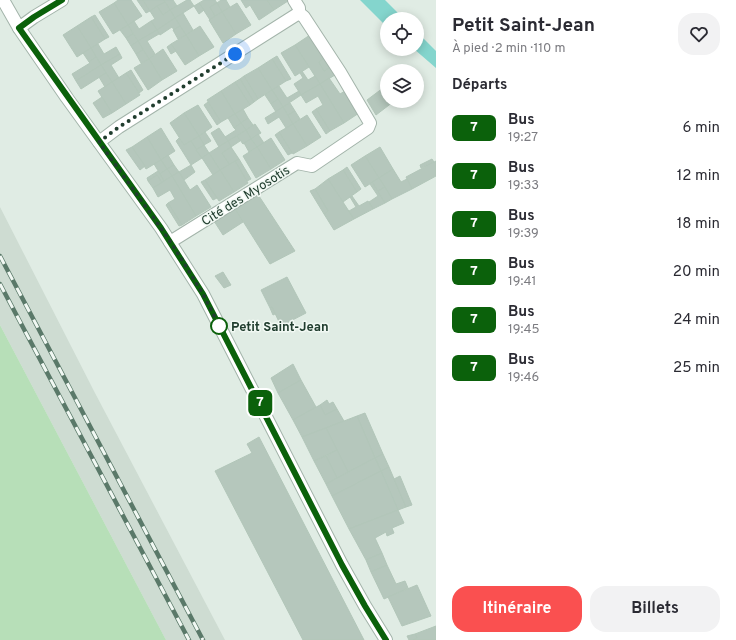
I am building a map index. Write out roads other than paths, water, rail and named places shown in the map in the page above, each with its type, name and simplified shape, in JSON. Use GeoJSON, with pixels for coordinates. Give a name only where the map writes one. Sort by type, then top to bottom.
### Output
{"type":"FeatureCollection","features":[{"type":"Feature","properties":{"kind":"street"},"geometry":{"type":"LineString","coordinates":[[3,0],[19,28],[170,242],[203,294],[342,565],[386,640]]}},
{"type":"Feature","properties":{"kind":"street"},"geometry":{"type":"LineString","coordinates":[[19,28],[62,0]]}},
{"type":"Feature","properties":{"kind":"street"},"geometry":{"type":"LineString","coordinates":[[99,142],[119,127],[299,13],[299,8],[294,0]]}},
{"type":"Feature","properties":{"kind":"street","name":"Cité des Myosotis"},"geometry":{"type":"LineString","coordinates":[[170,242],[297,163],[312,166],[368,128],[370,123],[340,72],[304,16],[299,13]]}},
{"type":"Feature","properties":{"kind":"water"},"geometry":{"type":"Polygon","coordinates":[[[360,0],[385,0],[397,12],[380,12],[380,20],[360,0]]]}},
{"type":"Feature","properties":{"kind":"water"},"geometry":{"type":"Polygon","coordinates":[[[424,39],[436,51],[436,68],[422,56],[424,56],[424,39]]]}},
{"type":"Feature","properties":{"kind":"railway"},"geometry":{"type":"LineString","coordinates":[[0,256],[203,640]]}},
{"type":"Feature","properties":{"kind":"railway"},"geometry":{"type":"LineString","coordinates":[[0,284],[189,640]]}},
{"type":"Feature","properties":{"kind":"place","name":"Petit Saint-Jean"},"geometry":{"type":"Point","coordinates":[219,326]}}]}
